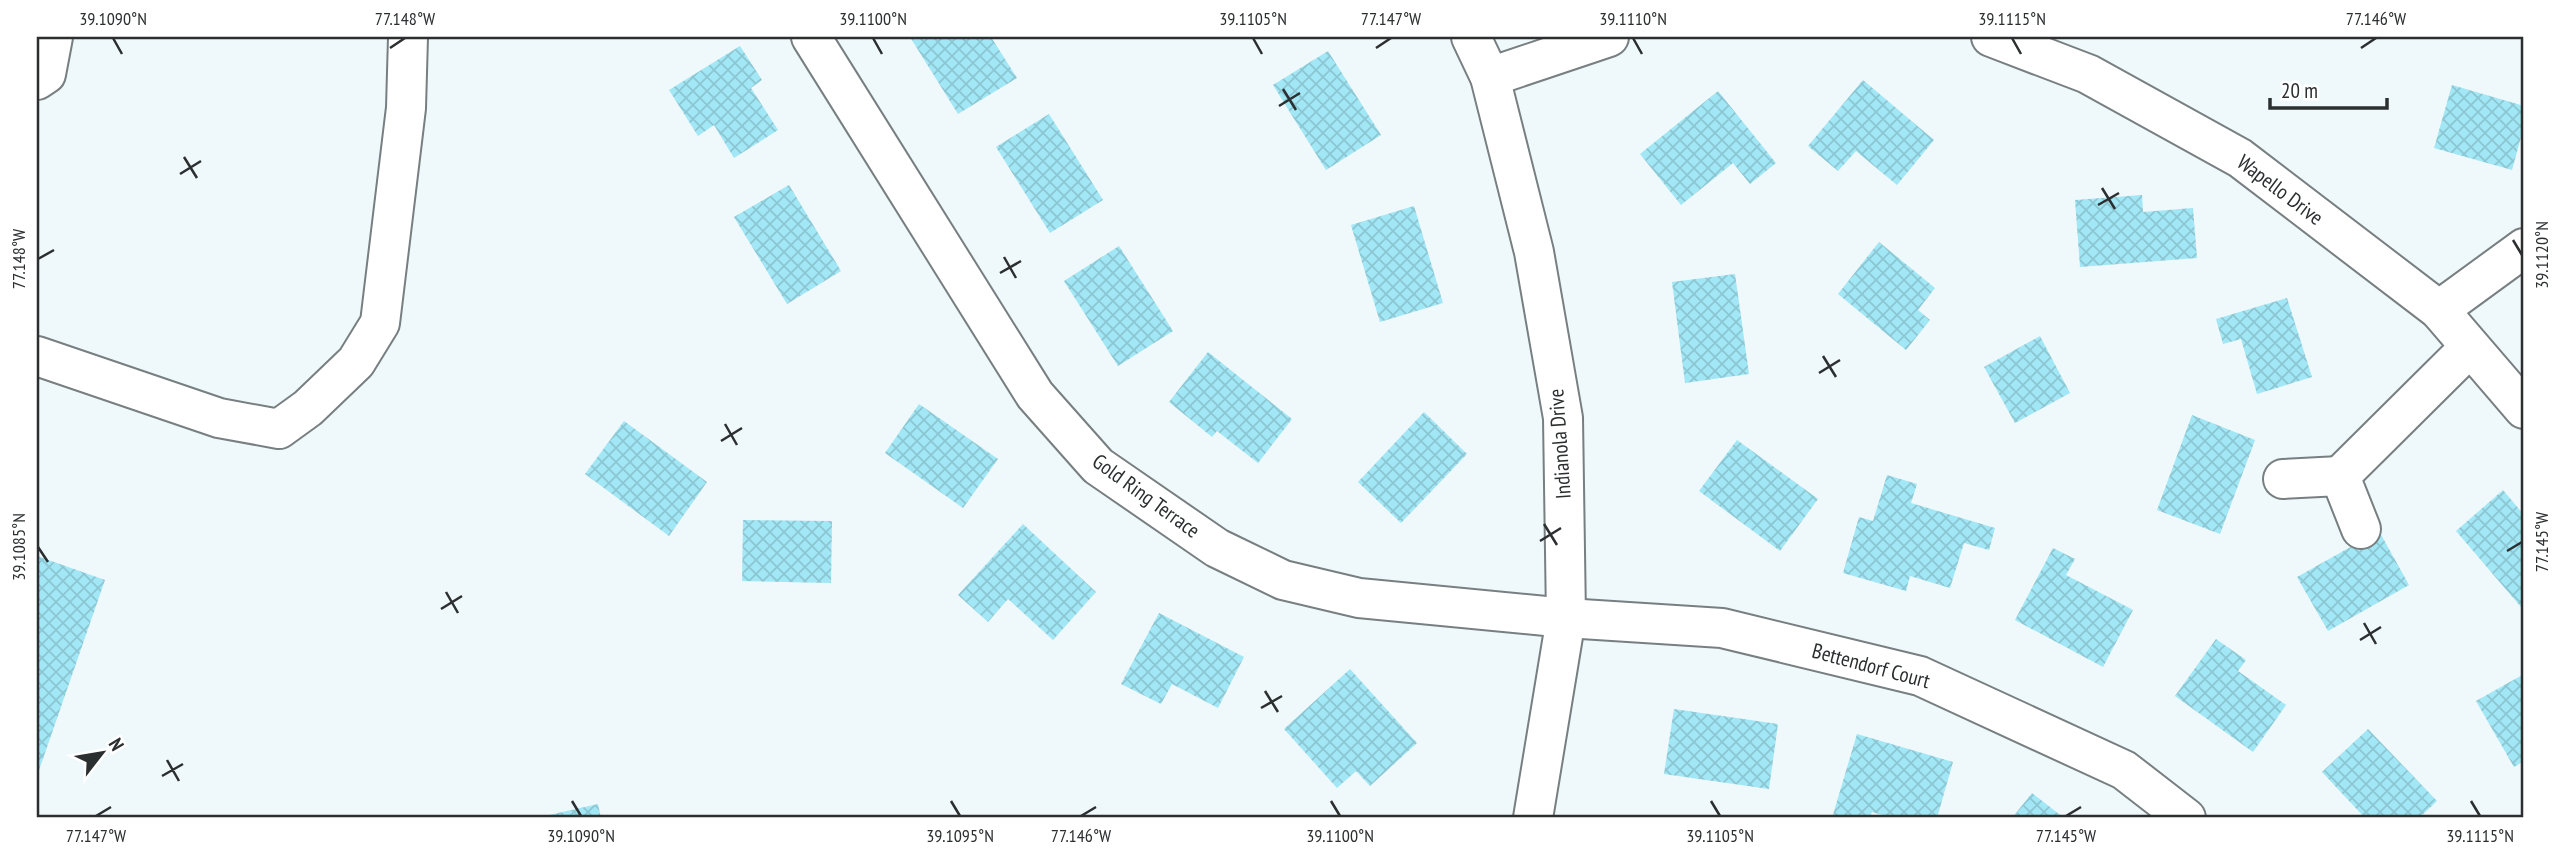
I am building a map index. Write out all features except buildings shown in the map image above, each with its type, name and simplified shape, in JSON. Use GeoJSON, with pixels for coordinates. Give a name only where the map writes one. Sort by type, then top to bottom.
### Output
{"type":"FeatureCollection","features":[{"type":"Feature","properties":{"kind":"street"},"geometry":{"type":"LineString","coordinates":[[37,80],[46,74],[53,37]]}},
{"type":"Feature","properties":{"kind":"street"},"geometry":{"type":"LineString","coordinates":[[37,356],[219,418],[279,429],[308,408],[356,362],[380,323],[406,108],[408,37]]}},
{"type":"Feature","properties":{"kind":"street","name":"Gold Ring Terrace"},"geometry":{"type":"LineString","coordinates":[[811,37],[1035,395],[1098,466],[1217,548],[1283,580],[1359,598],[1566,618]]}},
{"type":"Feature","properties":{"kind":"street","name":"Indianola Drive"},"geometry":{"type":"LineString","coordinates":[[1471,37],[1490,76],[1534,252],[1563,418],[1566,618],[1533,818]]}},
{"type":"Feature","properties":{"kind":"street"},"geometry":{"type":"LineString","coordinates":[[1490,76],[1609,37]]}},
{"type":"Feature","properties":{"kind":"street","name":"Wapello Drive"},"geometry":{"type":"LineString","coordinates":[[1990,37],[2088,74],[2240,158],[2439,310],[2524,409]]}},
{"type":"Feature","properties":{"kind":"street"},"geometry":{"type":"LineString","coordinates":[[2439,310],[2524,248]]}},
{"type":"Feature","properties":{"kind":"street"},"geometry":{"type":"LineString","coordinates":[[2283,479],[2340,476],[2440,373],[2470,347]]}},
{"type":"Feature","properties":{"kind":"street"},"geometry":{"type":"LineString","coordinates":[[2340,476],[2361,529]]}},
{"type":"Feature","properties":{"kind":"street","name":"Bettendorf Court"},"geometry":{"type":"LineString","coordinates":[[1566,618],[1722,628],[1920,676],[2124,770],[2186,818]]}}]}
